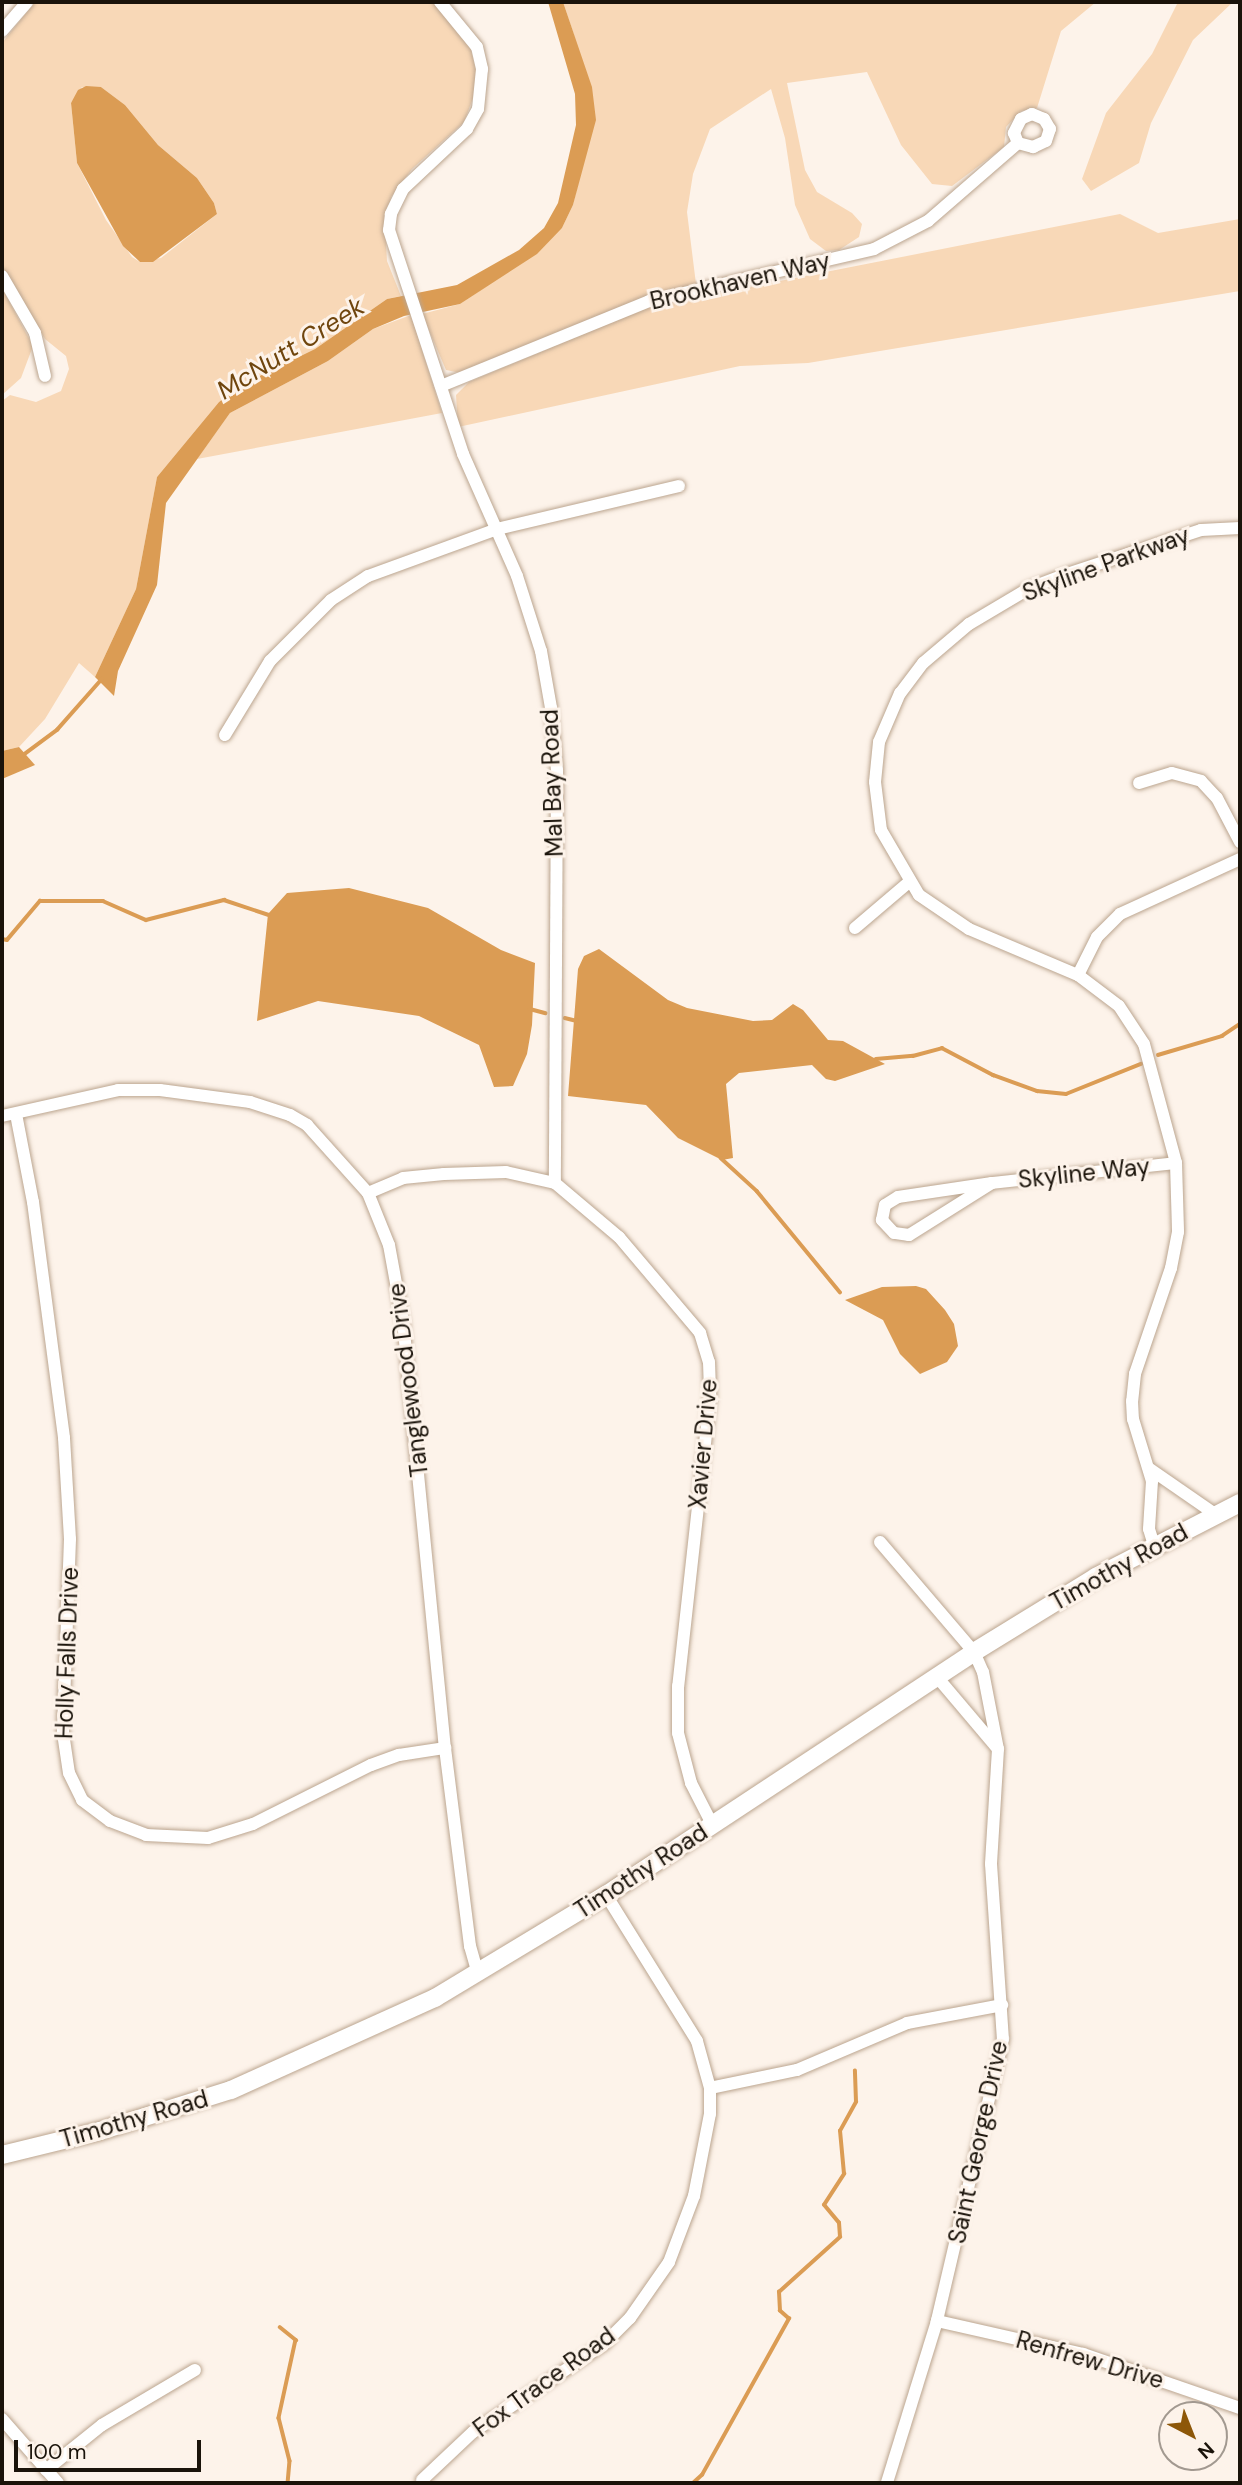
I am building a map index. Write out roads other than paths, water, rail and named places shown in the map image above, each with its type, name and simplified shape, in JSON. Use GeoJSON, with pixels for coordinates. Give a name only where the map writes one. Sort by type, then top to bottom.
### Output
{"type":"FeatureCollection","features":[{"type":"Feature","properties":{"kind":"main road","name":"Timothy Road"},"geometry":{"type":"LineString","coordinates":[[2,2155],[100,2132],[256,2081],[478,1974],[606,1895],[974,1652],[1154,1545],[1240,1503]]}},
{"type":"Feature","properties":{"kind":"street"},"geometry":{"type":"LineString","coordinates":[[2,31],[27,2]]}},
{"type":"Feature","properties":{"kind":"street","name":"Mal Bay Road"},"geometry":{"type":"LineString","coordinates":[[440,2],[477,47],[481,92],[467,129],[412,178],[391,214],[389,230],[463,454],[497,528],[541,651],[555,757],[555,1183]]}},
{"type":"Feature","properties":{"kind":"street","name":"Brookhaven Way"},"geometry":{"type":"LineString","coordinates":[[441,386],[649,301],[874,249],[928,221],[1018,143]]}},
{"type":"Feature","properties":{"kind":"street"},"geometry":{"type":"LineString","coordinates":[[2,276],[34,333],[43,354],[45,376]]}},
{"type":"Feature","properties":{"kind":"street"},"geometry":{"type":"LineString","coordinates":[[225,735],[270,661],[331,600],[368,576],[497,528],[642,491],[679,486]]}},
{"type":"Feature","properties":{"kind":"street","name":"Skyline Parkway"},"geometry":{"type":"LineString","coordinates":[[1154,1545],[1149,1529],[1150,1469],[1138,1439],[1132,1401],[1135,1374],[1164,1292],[1178,1232],[1176,1163],[1144,1044],[1119,1006],[1078,975],[951,919],[909,882],[881,830],[875,762],[884,725],[900,693],[923,663],[969,624],[1028,589],[1201,530],[1240,528]]}},
{"type":"Feature","properties":{"kind":"street"},"geometry":{"type":"LineString","coordinates":[[1139,783],[1172,773],[1201,781],[1217,798],[1240,842]]}},
{"type":"Feature","properties":{"kind":"street"},"geometry":{"type":"LineString","coordinates":[[1078,975],[1097,937],[1120,914],[1240,859]]}},
{"type":"Feature","properties":{"kind":"street"},"geometry":{"type":"LineString","coordinates":[[855,928],[909,882]]}},
{"type":"Feature","properties":{"kind":"street","name":"Tanglewood Drive"},"geometry":{"type":"LineString","coordinates":[[2,1116],[118,1090],[160,1090],[250,1102],[290,1115],[307,1125],[368,1193],[389,1245],[403,1321],[445,1748],[470,1946],[478,1974]]}},
{"type":"Feature","properties":{"kind":"street","name":"Holly Falls Drive"},"geometry":{"type":"LineString","coordinates":[[16,1114],[33,1202],[64,1438],[70,1539],[63,1733],[69,1773],[82,1800],[110,1821],[146,1835],[208,1838],[253,1824],[372,1765],[399,1755],[445,1748]]}},
{"type":"Feature","properties":{"kind":"street","name":"Skyline Way"},"geometry":{"type":"LineString","coordinates":[[992,1183],[909,1235],[894,1233],[882,1220],[886,1205],[898,1197],[992,1183],[1176,1163]]}},
{"type":"Feature","properties":{"kind":"street","name":"Xavier Drive"},"geometry":{"type":"LineString","coordinates":[[368,1193],[403,1178],[444,1174],[506,1172],[555,1183],[599,1218],[659,1280],[706,1347],[710,1398],[678,1709],[683,1758],[712,1824]]}},
{"type":"Feature","properties":{"kind":"street"},"geometry":{"type":"LineString","coordinates":[[1150,1469],[1214,1514]]}},
{"type":"Feature","properties":{"kind":"street"},"geometry":{"type":"LineString","coordinates":[[880,1542],[974,1652]]}},
{"type":"Feature","properties":{"kind":"street","name":"Saint George Drive"},"geometry":{"type":"LineString","coordinates":[[887,2483],[937,2321],[998,2074],[1002,2005],[991,1864],[998,1749],[983,1672],[974,1652]]}},
{"type":"Feature","properties":{"kind":"street"},"geometry":{"type":"LineString","coordinates":[[937,1677],[998,1749]]}},
{"type":"Feature","properties":{"kind":"street","name":"Fox Trace Road"},"geometry":{"type":"LineString","coordinates":[[422,2480],[473,2432],[604,2344],[651,2290],[669,2262],[694,2196],[706,2139],[710,2088],[686,2018],[606,1895]]}},
{"type":"Feature","properties":{"kind":"street"},"geometry":{"type":"LineString","coordinates":[[710,2088],[797,2070],[916,2020],[1002,2005]]}},
{"type":"Feature","properties":{"kind":"street","name":"Renfrew Drive"},"geometry":{"type":"LineString","coordinates":[[937,2321],[1083,2354],[1240,2408]]}},
{"type":"Feature","properties":{"kind":"street"},"geometry":{"type":"LineString","coordinates":[[46,2470],[110,2419],[195,2370]]}},
{"type":"Feature","properties":{"kind":"street"},"geometry":{"type":"LineString","coordinates":[[2,2419],[58,2483]]}},
{"type":"Feature","properties":{"kind":"waterway","name":"McNutt Creek"},"geometry":{"type":"LineString","coordinates":[[22,756],[57,730],[102,679]]}},
{"type":"Feature","properties":{"kind":"waterway"},"geometry":{"type":"LineString","coordinates":[[2,939],[7,940],[40,901],[103,901],[146,920],[224,900],[269,915]]}},
{"type":"Feature","properties":{"kind":"waterway"},"geometry":{"type":"LineString","coordinates":[[530,1009],[545,1013]]}},
{"type":"Feature","properties":{"kind":"waterway"},"geometry":{"type":"LineString","coordinates":[[565,1018],[577,1021]]}},
{"type":"Feature","properties":{"kind":"waterway"},"geometry":{"type":"LineString","coordinates":[[1158,1055],[1222,1036],[1240,1024]]}},
{"type":"Feature","properties":{"kind":"waterway"},"geometry":{"type":"LineString","coordinates":[[876,1059],[913,1056],[942,1048],[993,1075],[1037,1091],[1066,1094],[1141,1064]]}},
{"type":"Feature","properties":{"kind":"waterway"},"geometry":{"type":"LineString","coordinates":[[721,1158],[757,1191],[840,1292]]}},
{"type":"Feature","properties":{"kind":"waterway"},"geometry":{"type":"LineString","coordinates":[[693,2483],[702,2475],[789,2319],[780,2311],[779,2292],[840,2237],[839,2223],[824,2205],[844,2174],[840,2131],[856,2102],[855,2071]]}},
{"type":"Feature","properties":{"kind":"waterway"},"geometry":{"type":"LineString","coordinates":[[280,2327],[296,2340],[279,2418],[290,2461],[288,2483]]}}]}
